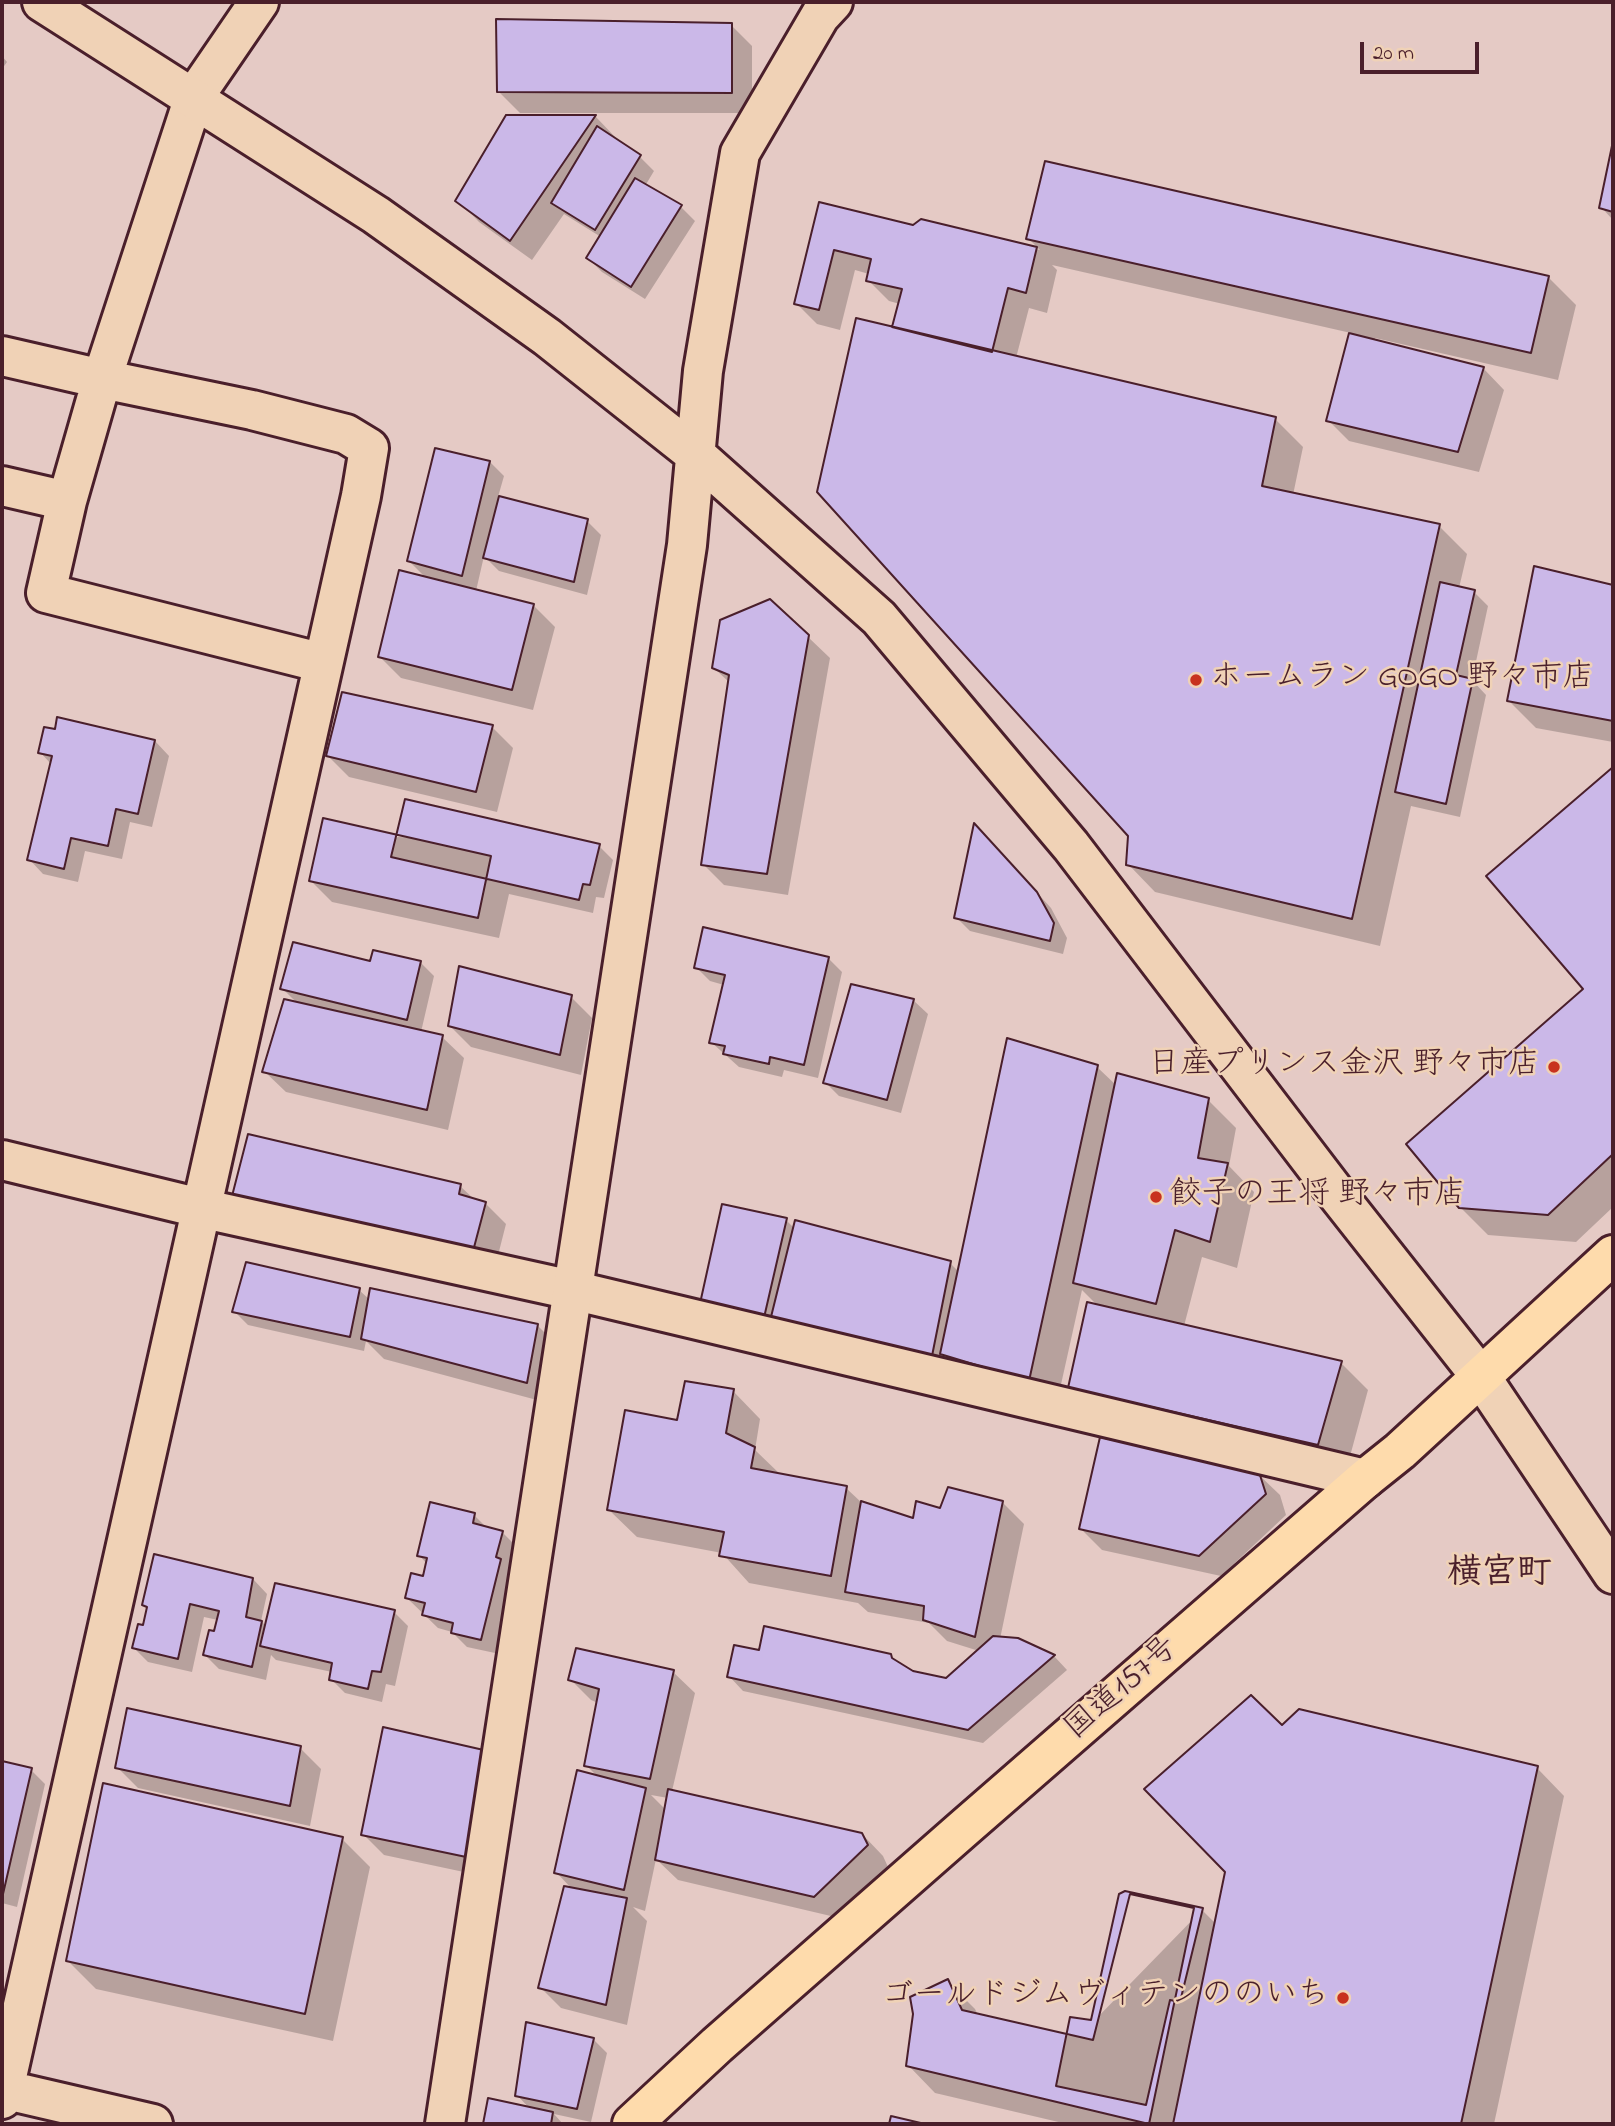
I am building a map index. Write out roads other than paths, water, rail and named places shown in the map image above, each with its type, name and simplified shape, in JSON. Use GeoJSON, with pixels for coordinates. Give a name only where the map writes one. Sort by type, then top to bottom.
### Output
{"type":"FeatureCollection","features":[{"type":"Feature","properties":{"kind":"highway","name":"国道157号"},"geometry":{"type":"LineString","coordinates":[[632,2124],[727,2036],[1400,1451],[1613,1255]]}},
{"type":"Feature","properties":{"kind":"street"},"geometry":{"type":"LineString","coordinates":[[42,2],[376,215],[547,337],[696,456],[879,618],[1071,846],[1481,1377],[1613,1574]]}},
{"type":"Feature","properties":{"kind":"street"},"geometry":{"type":"LineString","coordinates":[[260,2],[194,97],[102,379],[67,501],[46,593],[323,663]]}},
{"type":"Feature","properties":{"kind":"street"},"geometry":{"type":"LineString","coordinates":[[445,2124],[687,545],[703,371],[740,153],[818,7]]}},
{"type":"Feature","properties":{"kind":"street"},"geometry":{"type":"LineString","coordinates":[[2,356],[252,410],[346,434],[369,448],[2,2093],[153,2124]]}},
{"type":"Feature","properties":{"kind":"street"},"geometry":{"type":"LineString","coordinates":[[2,486],[67,501]]}},
{"type":"Feature","properties":{"kind":"street"},"geometry":{"type":"LineString","coordinates":[[2,1160],[200,1208],[572,1290],[1365,1479]]}},
{"type":"Feature","properties":{"kind":"place","name":"ホームラン GOGO 野々市店"},"geometry":{"type":"Point","coordinates":[1196,680]}},
{"type":"Feature","properties":{"kind":"place","name":"日産プリンス金沢 野々市店"},"geometry":{"type":"Point","coordinates":[1554,1067]}},
{"type":"Feature","properties":{"kind":"place","name":"餃子の王将 野々市店"},"geometry":{"type":"Point","coordinates":[1156,1197]}},
{"type":"Feature","properties":{"kind":"place","name":"ゴールドジムヴィテンののいち"},"geometry":{"type":"Point","coordinates":[1343,1998]}},
{"type":"Feature","properties":{"kind":"district","name":"横宮町"},"geometry":{"type":"Point","coordinates":[1499,1576]}}]}
